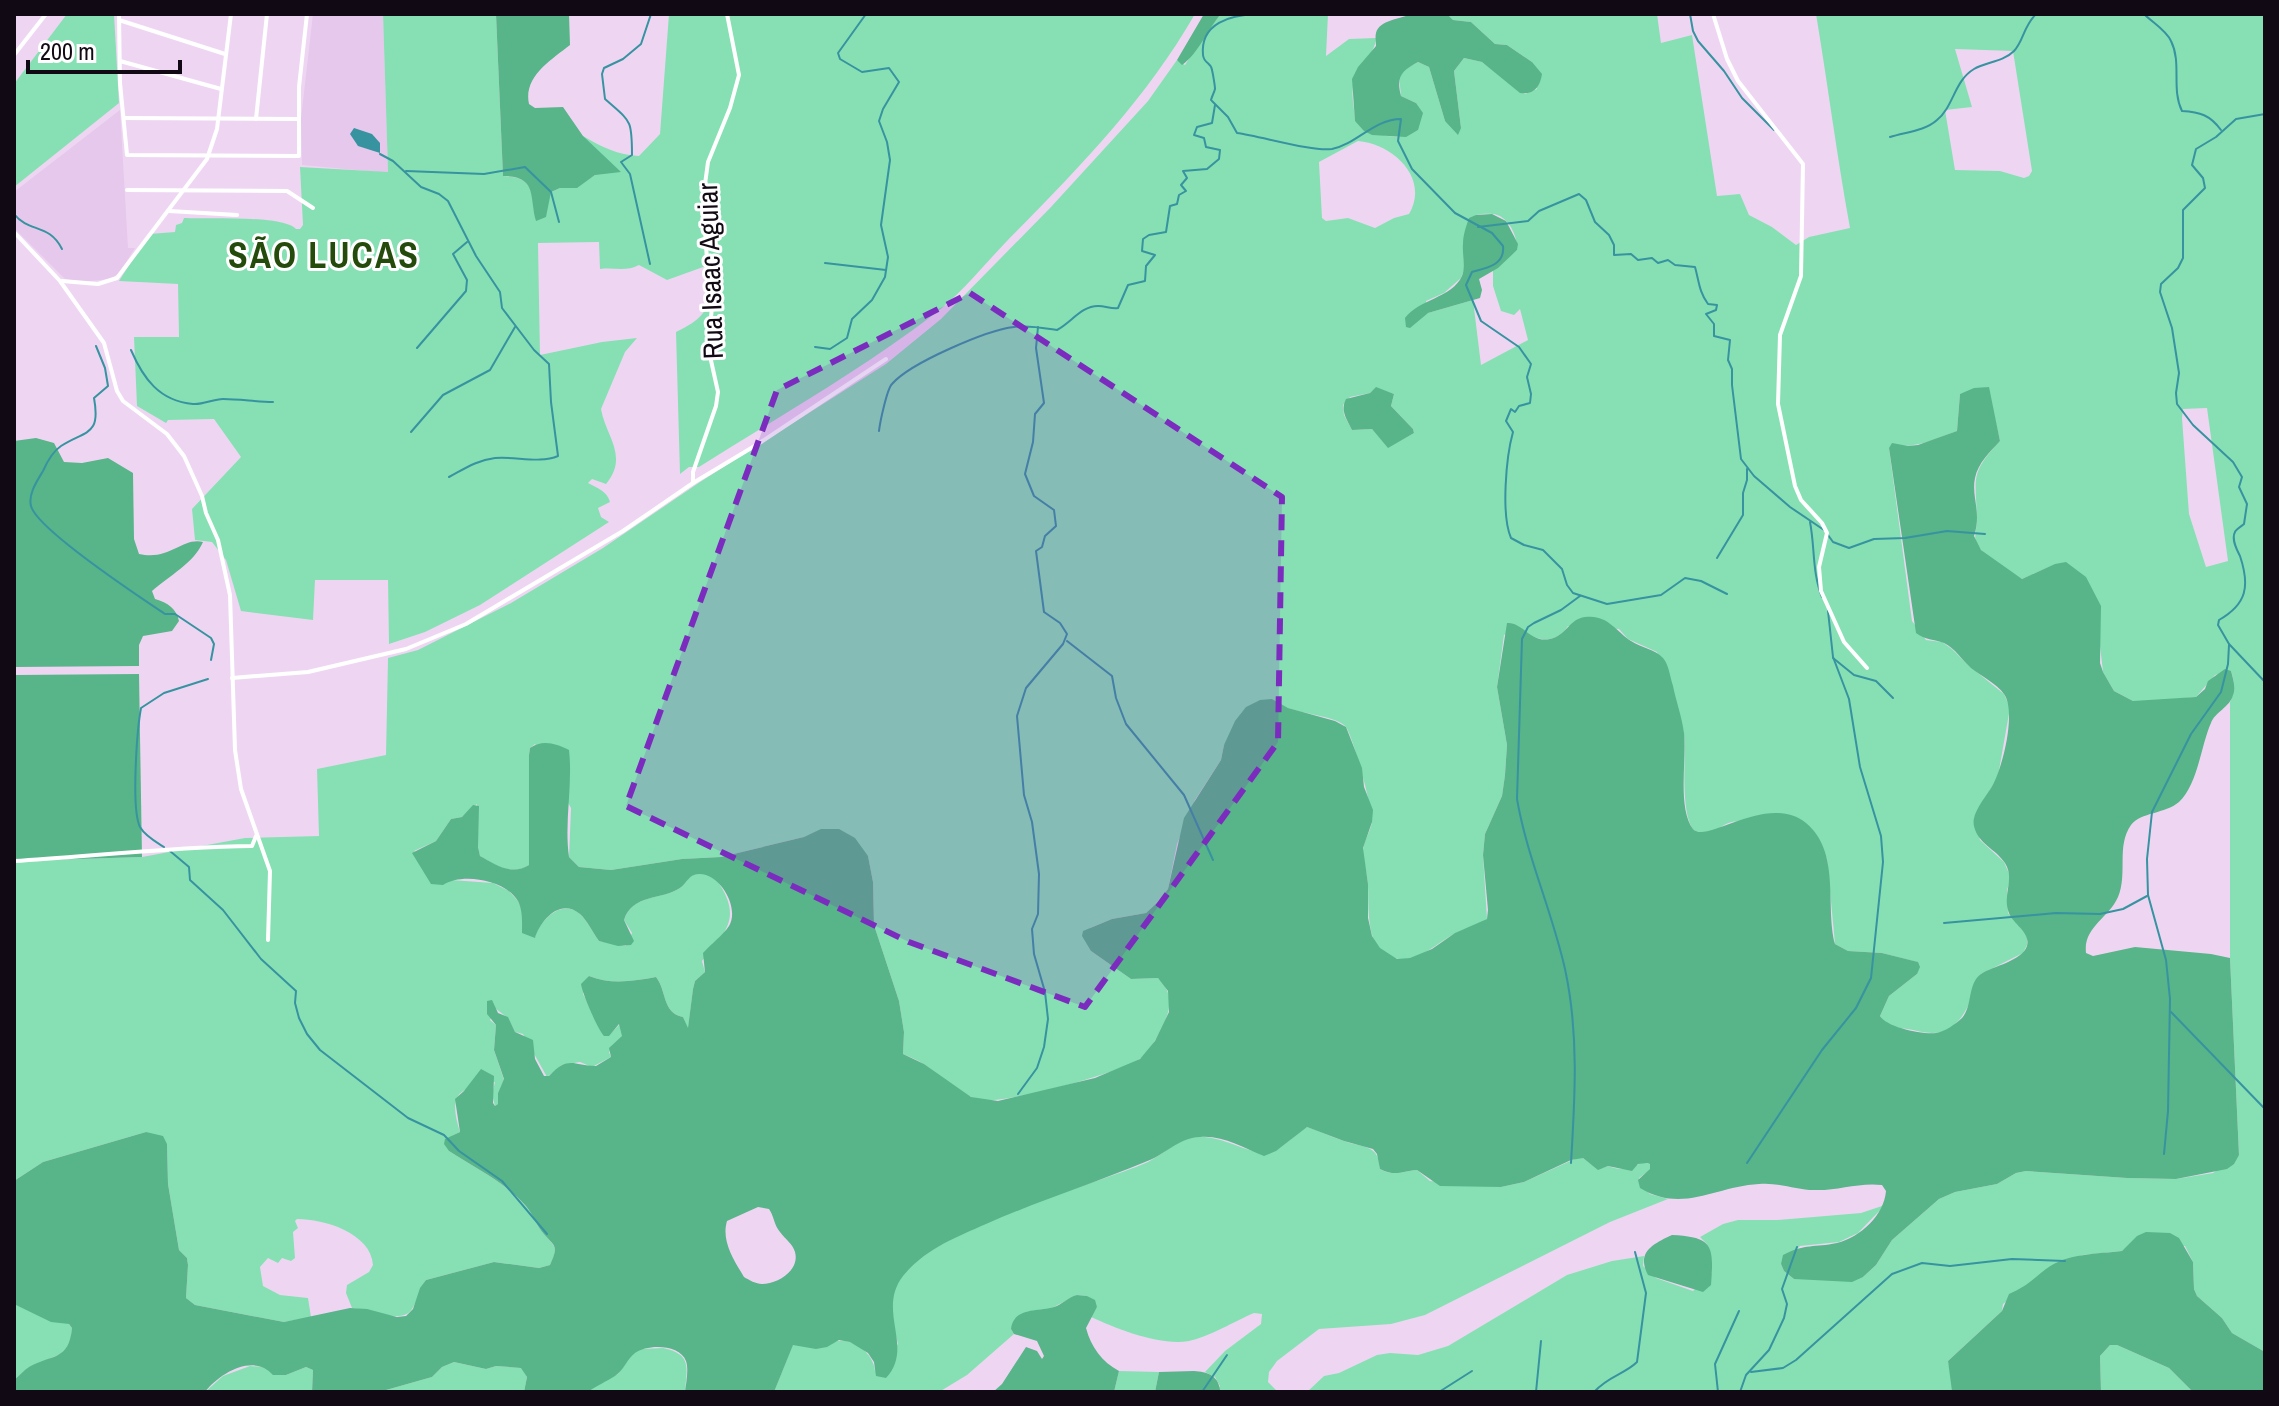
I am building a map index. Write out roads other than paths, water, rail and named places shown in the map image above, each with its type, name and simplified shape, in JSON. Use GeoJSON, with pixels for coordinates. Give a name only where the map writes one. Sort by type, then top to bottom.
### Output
{"type":"FeatureCollection","features":[{"type":"Feature","properties":{"kind":"street"},"geometry":{"type":"LineString","coordinates":[[14,55],[46,14]]}},
{"type":"Feature","properties":{"kind":"street"},"geometry":{"type":"LineString","coordinates":[[256,119],[267,14]]}},
{"type":"Feature","properties":{"kind":"street"},"geometry":{"type":"LineString","coordinates":[[225,54],[119,17],[127,155],[299,156],[298,119],[307,14]]}},
{"type":"Feature","properties":{"kind":"street","name":"Rua Isaac Aguiar"},"geometry":{"type":"LineString","coordinates":[[693,483],[693,472],[718,392],[708,347],[713,297],[703,199],[708,162],[730,108],[739,75],[727,14]]}},
{"type":"Feature","properties":{"kind":"street"},"geometry":{"type":"LineString","coordinates":[[1713,14],[1727,59],[1738,81],[1803,164],[1801,276],[1780,335],[1778,404],[1797,491],[1801,500],[1826,528],[1818,574],[1821,591],[1844,642],[1867,668]]}},
{"type":"Feature","properties":{"kind":"street"},"geometry":{"type":"LineString","coordinates":[[60,281],[89,284],[112,281],[187,189],[209,154],[219,118],[228,15]]}},
{"type":"Feature","properties":{"kind":"street"},"geometry":{"type":"LineString","coordinates":[[120,61],[221,89]]}},
{"type":"Feature","properties":{"kind":"street"},"geometry":{"type":"LineString","coordinates":[[124,118],[298,119]]}},
{"type":"Feature","properties":{"kind":"street"},"geometry":{"type":"LineString","coordinates":[[127,190],[287,191],[313,208]]}},
{"type":"Feature","properties":{"kind":"street"},"geometry":{"type":"LineString","coordinates":[[169,211],[237,215]]}},
{"type":"Feature","properties":{"kind":"street"},"geometry":{"type":"LineString","coordinates":[[14,232],[60,281],[104,343],[117,391],[123,401],[167,434],[184,456],[218,540],[230,595],[235,750],[241,789],[270,871],[268,940]]}},
{"type":"Feature","properties":{"kind":"street"},"geometry":{"type":"LineString","coordinates":[[232,678],[308,672],[406,649],[466,624],[623,531],[886,359]]}},
{"type":"Feature","properties":{"kind":"street"},"geometry":{"type":"LineString","coordinates":[[14,861],[187,847],[252,846],[256,835]]}},
{"type":"Feature","properties":{"kind":"water"},"geometry":{"type":"Polygon","coordinates":[[[354,128],[372,134],[380,143],[380,153],[358,146],[350,134],[354,128]]]}},
{"type":"Feature","properties":{"kind":"waterway"},"geometry":{"type":"LineString","coordinates":[[650,264],[630,174],[621,162],[632,155],[630,128],[625,117],[605,99],[602,74],[604,68],[623,59],[641,44],[651,14]]}},
{"type":"Feature","properties":{"kind":"waterway"},"geometry":{"type":"LineString","coordinates":[[815,347],[830,349],[847,338],[852,319],[872,300],[885,277],[888,257],[881,225],[890,160],[879,121],[899,82],[889,68],[862,72],[840,59],[838,53],[866,14]]}},
{"type":"Feature","properties":{"kind":"waterway"},"geometry":{"type":"LineString","coordinates":[[1211,100],[1215,89],[1211,67],[1203,55],[1206,35],[1227,19],[1256,14]]}},
{"type":"Feature","properties":{"kind":"waterway"},"geometry":{"type":"LineString","coordinates":[[1690,14],[1698,41],[1742,98],[1774,130]]}},
{"type":"Feature","properties":{"kind":"waterway"},"geometry":{"type":"LineString","coordinates":[[1890,137],[1921,129],[1937,120],[1967,74],[2014,51],[2036,14]]}},
{"type":"Feature","properties":{"kind":"waterway"},"geometry":{"type":"LineString","coordinates":[[2144,14],[2171,41],[2182,111],[2204,115],[2221,130]]}},
{"type":"Feature","properties":{"kind":"waterway"},"geometry":{"type":"LineString","coordinates":[[1212,101],[1228,117],[1237,133],[1323,149],[1341,146],[1382,123],[1401,119],[1398,141],[1412,169],[1455,213],[1492,233],[1503,246],[1498,262],[1472,272],[1466,285],[1481,321],[1519,347],[1531,364],[1527,377],[1530,403],[1519,406],[1515,412],[1511,409],[1506,421],[1513,432],[1506,486],[1506,515],[1511,538],[1543,550],[1562,569],[1573,593],[1607,604],[1661,595],[1685,578],[1701,581],[1727,594]]}},
{"type":"Feature","properties":{"kind":"waterway"},"geometry":{"type":"LineString","coordinates":[[879,431],[892,384],[931,358],[1002,329],[1025,326],[1057,330],[1092,307],[1118,308],[1128,285],[1145,281],[1146,266],[1155,255],[1142,251],[1143,239],[1166,232],[1170,206],[1177,204],[1179,195],[1186,191],[1181,185],[1187,178],[1183,171],[1207,169],[1219,159],[1220,150],[1206,147],[1204,138],[1194,135],[1197,127],[1212,123],[1215,105]]}},
{"type":"Feature","properties":{"kind":"waterway"},"geometry":{"type":"LineString","coordinates":[[2265,114],[2236,119],[2196,149],[2192,165],[2203,178],[2205,188],[2183,210],[2183,258],[2178,268],[2161,284],[2160,292],[2172,328],[2179,373],[2177,404],[2193,425],[2233,462],[2242,477],[2239,487],[2247,504],[2244,524],[2235,531],[2234,538],[2245,576],[2244,593],[2241,601],[2219,620],[2218,625],[2229,644],[2265,682]]}},
{"type":"Feature","properties":{"kind":"waterway"},"geometry":{"type":"LineString","coordinates":[[380,154],[393,161],[421,187],[448,201],[476,256],[500,292],[502,308],[534,350],[549,364],[558,456],[488,459],[449,477]]}},
{"type":"Feature","properties":{"kind":"waterway"},"geometry":{"type":"LineString","coordinates":[[406,171],[484,174],[525,167],[551,192],[559,222]]}},
{"type":"Feature","properties":{"kind":"waterway"},"geometry":{"type":"LineString","coordinates":[[1478,227],[1528,221],[1539,211],[1579,194],[1586,200],[1595,222],[1609,235],[1614,245],[1614,255],[1631,254],[1638,260],[1652,258],[1658,263],[1668,260],[1675,265],[1695,267],[1705,300],[1708,304],[1717,305],[1716,310],[1706,314],[1714,324],[1714,336],[1730,340],[1728,360],[1732,369],[1741,459],[1754,476],[1790,507],[1824,530]]}},
{"type":"Feature","properties":{"kind":"waterway"},"geometry":{"type":"LineString","coordinates":[[14,214],[26,224],[51,235],[62,249]]}},
{"type":"Feature","properties":{"kind":"waterway"},"geometry":{"type":"LineString","coordinates":[[417,348],[466,291],[467,280],[453,254],[467,242]]}},
{"type":"Feature","properties":{"kind":"waterway"},"geometry":{"type":"LineString","coordinates":[[825,263],[886,270]]}},
{"type":"Feature","properties":{"kind":"waterway"},"geometry":{"type":"LineString","coordinates":[[411,432],[443,395],[490,370],[515,327]]}},
{"type":"Feature","properties":{"kind":"waterway"},"geometry":{"type":"LineString","coordinates":[[1018,1094],[1037,1068],[1048,1019],[1045,992],[1034,954],[1032,929],[1038,914],[1039,874],[1032,822],[1024,795],[1017,716],[1026,688],[1063,644],[1067,634],[1060,623],[1044,612],[1036,551],[1056,526],[1054,510],[1034,496],[1025,474],[1033,442],[1035,414],[1044,403],[1036,348],[1038,327]]}},
{"type":"Feature","properties":{"kind":"waterway"},"geometry":{"type":"LineString","coordinates":[[96,346],[108,386],[94,398],[96,410],[93,426],[52,454],[34,488],[31,506],[37,517],[91,563],[165,614],[175,614],[211,638],[214,644],[211,660]]}},
{"type":"Feature","properties":{"kind":"waterway"},"geometry":{"type":"LineString","coordinates":[[131,350],[147,379],[162,393],[181,402],[200,404],[223,399],[273,402]]}},
{"type":"Feature","properties":{"kind":"waterway"},"geometry":{"type":"LineString","coordinates":[[1717,558],[1743,515],[1747,469]]}},
{"type":"Feature","properties":{"kind":"waterway"},"geometry":{"type":"LineString","coordinates":[[1810,522],[1822,597]]}},
{"type":"Feature","properties":{"kind":"waterway"},"geometry":{"type":"LineString","coordinates":[[1828,535],[1833,542],[1849,548],[1874,539],[1947,531],[1985,534]]}},
{"type":"Feature","properties":{"kind":"waterway"},"geometry":{"type":"LineString","coordinates":[[1571,1163],[1575,1066],[1569,993],[1560,947],[1517,799],[1522,639],[1528,627],[1580,596]]}},
{"type":"Feature","properties":{"kind":"waterway"},"geometry":{"type":"LineString","coordinates":[[1747,1163],[1822,1050],[1856,1008],[1871,978],[1883,862],[1881,836],[1860,767],[1849,699],[1833,657],[1828,611]]}},
{"type":"Feature","properties":{"kind":"waterway"},"geometry":{"type":"LineString","coordinates":[[1067,641],[1112,676],[1126,724],[1184,795],[1213,860]]}},
{"type":"Feature","properties":{"kind":"waterway"},"geometry":{"type":"LineString","coordinates":[[2164,1154],[2170,999],[2166,960],[2148,895],[2147,859],[2152,812],[2191,734],[2221,692],[2229,645]]}},
{"type":"Feature","properties":{"kind":"waterway"},"geometry":{"type":"LineString","coordinates":[[1833,658],[1854,675],[1876,681],[1893,698]]}},
{"type":"Feature","properties":{"kind":"waterway"},"geometry":{"type":"LineString","coordinates":[[164,847],[145,833],[137,818],[136,769],[141,708],[164,693],[208,679]]}},
{"type":"Feature","properties":{"kind":"waterway"},"geometry":{"type":"LineString","coordinates":[[170,851],[189,867],[190,880],[223,910],[261,959],[296,991],[299,1018],[320,1050],[408,1118],[444,1135],[459,1151],[502,1181],[547,1234]]}},
{"type":"Feature","properties":{"kind":"waterway"},"geometry":{"type":"LineString","coordinates":[[1944,923],[2056,913],[2100,914],[2123,909],[2147,896]]}},
{"type":"Feature","properties":{"kind":"waterway"},"geometry":{"type":"LineString","coordinates":[[2171,1012],[2265,1109]]}},
{"type":"Feature","properties":{"kind":"waterway"},"geometry":{"type":"LineString","coordinates":[[1740,1392],[1746,1375],[1769,1350],[1784,1318],[1787,1304],[1782,1289],[1797,1247]]}},
{"type":"Feature","properties":{"kind":"waterway"},"geometry":{"type":"LineString","coordinates":[[1594,1392],[1637,1362],[1646,1293],[1635,1252]]}},
{"type":"Feature","properties":{"kind":"waterway"},"geometry":{"type":"LineString","coordinates":[[1751,1372],[1783,1368],[1796,1360],[1892,1274],[1922,1263],[1950,1266],[2012,1259],[2065,1261]]}},
{"type":"Feature","properties":{"kind":"waterway"},"geometry":{"type":"LineString","coordinates":[[1718,1392],[1715,1364],[1739,1311]]}},
{"type":"Feature","properties":{"kind":"waterway"},"geometry":{"type":"LineString","coordinates":[[1536,1392],[1541,1341]]}},
{"type":"Feature","properties":{"kind":"waterway"},"geometry":{"type":"LineString","coordinates":[[1202,1392],[1227,1355]]}},
{"type":"Feature","properties":{"kind":"waterway"},"geometry":{"type":"LineString","coordinates":[[1439,1392],[1472,1371]]}},
{"type":"Feature","properties":{"kind":"waterway"},"geometry":{"type":"LineString","coordinates":[[1410,1392],[1420,1392]]}},
{"type":"Feature","properties":{"kind":"district","name":"SÃO LUCAS"},"geometry":{"type":"Point","coordinates":[324,255]}}]}
